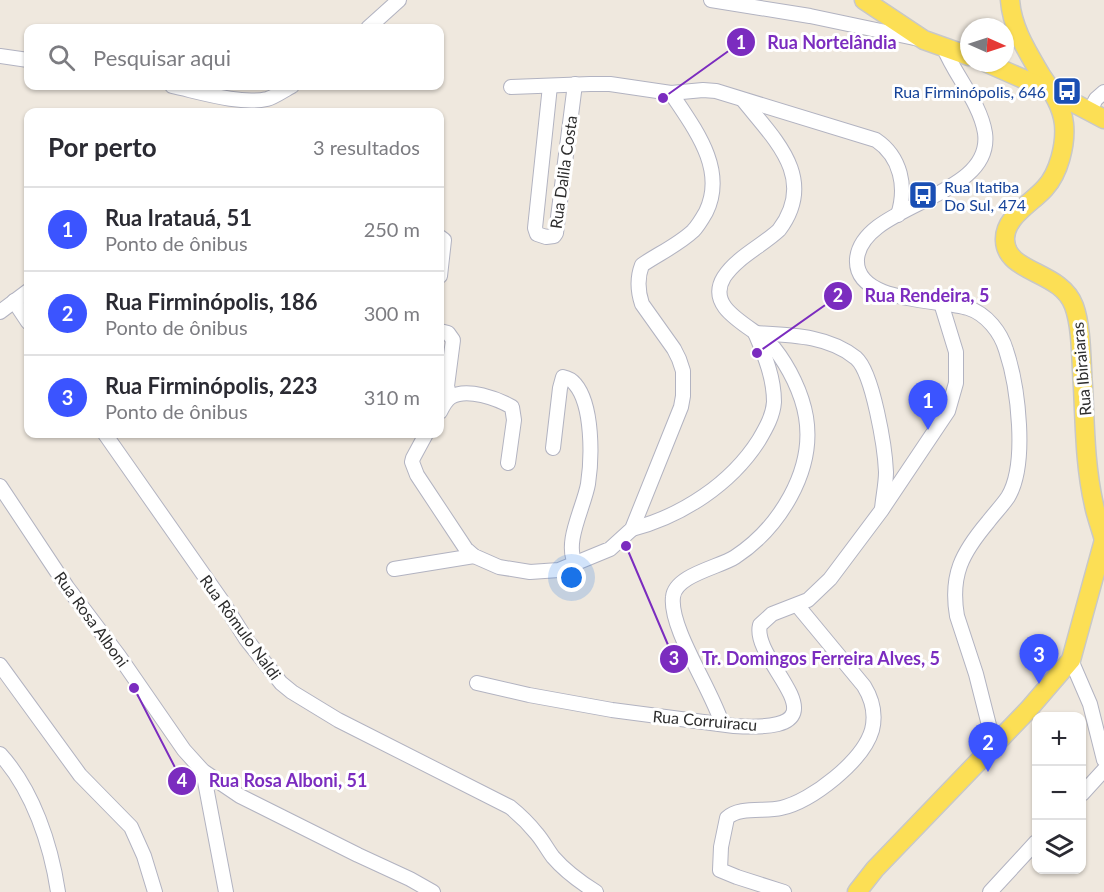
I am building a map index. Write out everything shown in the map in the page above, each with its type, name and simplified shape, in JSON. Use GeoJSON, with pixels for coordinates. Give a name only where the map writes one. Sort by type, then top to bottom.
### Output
{"type":"FeatureCollection","features":[{"type":"Feature","properties":{"kind":"main road"},"geometry":{"type":"LineString","coordinates":[[864,0],[887,25],[960,53]]}},
{"type":"Feature","properties":{"kind":"main road","name":"Rua Ibiraiaras"},"geometry":{"type":"LineString","coordinates":[[1010,0],[1017,32],[1053,92],[1064,123],[1062,150],[1051,180],[1045,189],[1016,216],[1006,230],[1004,238],[1007,253],[1013,259],[1022,266],[1054,281],[1065,290],[1075,308],[1104,540]]}},
{"type":"Feature","properties":{"kind":"main road"},"geometry":{"type":"LineString","coordinates":[[1007,72],[1097,115]]}},
{"type":"Feature","properties":{"kind":"main road"},"geometry":{"type":"LineString","coordinates":[[857,892],[875,869],[1028,710],[1071,660],[1104,540]]}},
{"type":"Feature","properties":{"kind":"street"},"geometry":{"type":"LineString","coordinates":[[372,24],[399,0]]}},
{"type":"Feature","properties":{"kind":"street"},"geometry":{"type":"LineString","coordinates":[[711,0],[810,16],[887,25]]}},
{"type":"Feature","properties":{"kind":"street"},"geometry":{"type":"LineString","coordinates":[[944,48],[981,120],[985,134],[981,160],[960,180],[876,228],[863,244],[857,260],[863,279],[880,291],[891,295],[970,308],[985,317],[999,332],[1011,369],[1018,419],[1018,462],[1014,481],[1008,497],[979,532],[959,564],[955,578],[954,601],[957,616],[976,674],[994,745]]}},
{"type":"Feature","properties":{"kind":"street"},"geometry":{"type":"LineString","coordinates":[[0,56],[24,59]]}},
{"type":"Feature","properties":{"kind":"street"},"geometry":{"type":"LineString","coordinates":[[962,83],[963,72]]}},
{"type":"Feature","properties":{"kind":"street","name":"Rua Dalila Costa"},"geometry":{"type":"LineString","coordinates":[[550,86],[535,228],[537,234],[546,237],[554,236],[556,233],[575,84]]}},
{"type":"Feature","properties":{"kind":"street"},"geometry":{"type":"LineString","coordinates":[[511,87],[609,84],[671,93],[716,91],[870,138],[885,146],[892,154],[899,169],[902,193],[898,215]]}},
{"type":"Feature","properties":{"kind":"street"},"geometry":{"type":"LineString","coordinates":[[192,90],[255,101],[269,99],[285,90]]}},
{"type":"Feature","properties":{"kind":"street"},"geometry":{"type":"LineString","coordinates":[[1097,115],[1096,99],[1104,92]]}},
{"type":"Feature","properties":{"kind":"street"},"geometry":{"type":"LineString","coordinates":[[633,529],[681,407],[684,384],[683,371],[674,349],[642,304],[639,296],[639,274],[642,266],[693,231],[701,222],[708,207],[712,186],[706,151],[671,93]]}},
{"type":"Feature","properties":{"kind":"street"},"geometry":{"type":"LineString","coordinates":[[722,724],[709,689],[680,631],[673,607],[673,593],[681,582],[741,553],[777,518],[799,480],[806,451],[806,418],[798,390],[772,346],[727,310],[720,298],[720,285],[734,265],[771,237],[786,221],[793,199],[794,186],[790,163],[784,151],[743,100]]}},
{"type":"Feature","properties":{"kind":"street"},"geometry":{"type":"LineString","coordinates":[[0,312],[24,294]]}},
{"type":"Feature","properties":{"kind":"street"},"geometry":{"type":"LineString","coordinates":[[14,301],[24,316]]}},
{"type":"Feature","properties":{"kind":"street"},"geometry":{"type":"LineString","coordinates":[[784,892],[720,870],[721,847],[726,822],[731,814],[736,812],[780,808],[813,794],[829,784],[868,739],[873,728],[873,706],[864,686],[797,605],[808,600],[830,579],[881,511],[948,411],[956,383],[956,352],[941,303]]}},
{"type":"Feature","properties":{"kind":"street"},"geometry":{"type":"LineString","coordinates":[[444,332],[448,333],[453,340],[447,386],[450,397]]}},
{"type":"Feature","properties":{"kind":"street"},"geometry":{"type":"LineString","coordinates":[[424,438],[413,458],[419,479],[450,527],[474,556],[499,567],[520,572],[550,571],[576,564],[610,549],[633,529],[670,515],[712,490],[732,473],[755,446],[767,427],[774,403],[769,368],[755,333]]}},
{"type":"Feature","properties":{"kind":"street"},"geometry":{"type":"LineString","coordinates":[[755,333],[812,338],[840,349],[858,360],[869,383],[879,424],[886,473],[881,511]]}},
{"type":"Feature","properties":{"kind":"street"},"geometry":{"type":"LineString","coordinates":[[553,448],[563,377],[572,380],[579,389],[590,433],[588,485],[571,546],[572,558],[576,564]]}},
{"type":"Feature","properties":{"kind":"street"},"geometry":{"type":"LineString","coordinates":[[444,406],[450,397],[471,394],[512,407],[514,420],[508,464]]}},
{"type":"Feature","properties":{"kind":"street","name":"Rua Rômulo Naldi"},"geometry":{"type":"LineString","coordinates":[[108,438],[246,639],[280,682],[338,720],[510,807],[523,818],[551,855],[569,873],[596,892]]}},
{"type":"Feature","properties":{"kind":"street","name":"Rua Rosa Alboni"},"geometry":{"type":"LineString","coordinates":[[0,486],[67,587],[119,656],[184,750],[203,771],[240,796],[433,892]]}},
{"type":"Feature","properties":{"kind":"street"},"geometry":{"type":"LineString","coordinates":[[394,569],[474,556]]}},
{"type":"Feature","properties":{"kind":"street","name":"Rua Corruiracu"},"geometry":{"type":"LineString","coordinates":[[477,683],[612,710],[734,726],[760,726],[783,722],[790,717],[793,711],[792,696],[785,681],[763,650],[759,628],[772,614],[797,605]]}},
{"type":"Feature","properties":{"kind":"street"},"geometry":{"type":"LineString","coordinates":[[1071,660],[1090,704],[1104,759]]}},
{"type":"Feature","properties":{"kind":"street"},"geometry":{"type":"LineString","coordinates":[[0,665],[80,775],[131,827],[144,856],[155,892]]}},
{"type":"Feature","properties":{"kind":"street"},"geometry":{"type":"LineString","coordinates":[[0,754],[20,782],[35,813],[55,873],[58,892]]}},
{"type":"Feature","properties":{"kind":"street"},"geometry":{"type":"LineString","coordinates":[[1086,790],[1104,770]]}},
{"type":"Feature","properties":{"kind":"street"},"geometry":{"type":"LineString","coordinates":[[203,771],[226,892]]}},
{"type":"Feature","properties":{"kind":"street"},"geometry":{"type":"LineString","coordinates":[[990,892],[1032,846]]}},
{"type":"Feature","properties":{"kind":"place","name":"Rua Firminópolis, 646"},"geometry":{"type":"Point","coordinates":[1067,91]}},
{"type":"Feature","properties":{"kind":"place","name":"Rua Nortelândia"},"geometry":{"type":"Point","coordinates":[663,98]}},
{"type":"Feature","properties":{"kind":"place","name":"Rua Itatiba Do Sul, 474"},"geometry":{"type":"Point","coordinates":[923,195]}},
{"type":"Feature","properties":{"kind":"place","name":"Rua Rendeira, 5"},"geometry":{"type":"Point","coordinates":[757,353]}},
{"type":"Feature","properties":{"kind":"place","name":"Rua Iratauá, 51"},"geometry":{"type":"Point","coordinates":[928,430]}},
{"type":"Feature","properties":{"kind":"place","name":"Tr. Domingos Ferreira Alves, 5"},"geometry":{"type":"Point","coordinates":[626,546]}},
{"type":"Feature","properties":{"kind":"place","name":"Rua Firminópolis, 223"},"geometry":{"type":"Point","coordinates":[1039,684]}},
{"type":"Feature","properties":{"kind":"place","name":"Rua Rosa Alboni, 51"},"geometry":{"type":"Point","coordinates":[134,688]}},
{"type":"Feature","properties":{"kind":"place","name":"Rua Firminópolis, 186"},"geometry":{"type":"Point","coordinates":[988,772]}}]}
